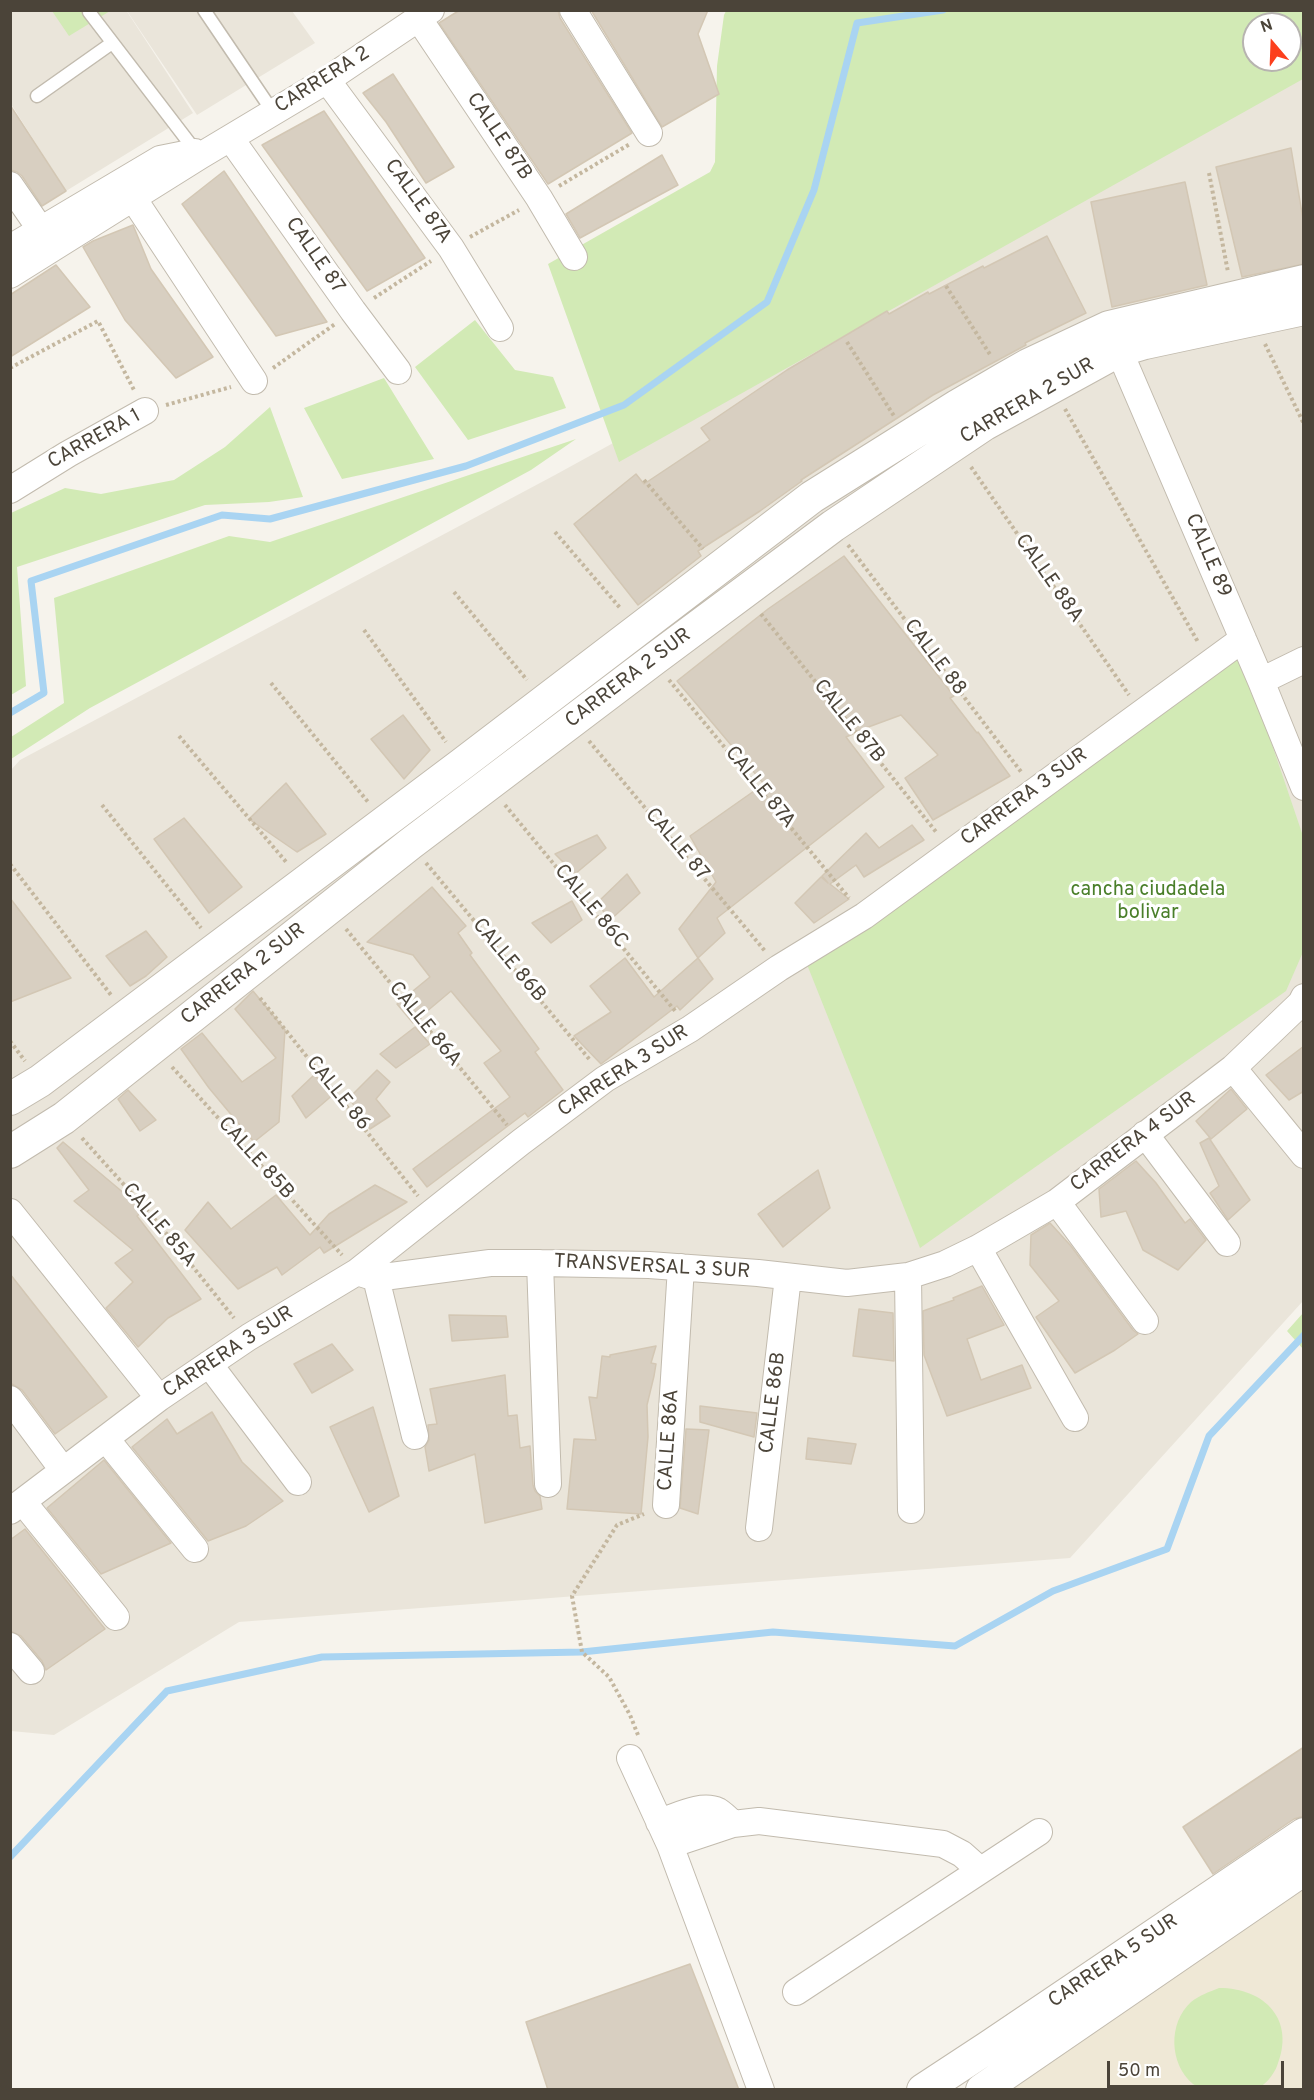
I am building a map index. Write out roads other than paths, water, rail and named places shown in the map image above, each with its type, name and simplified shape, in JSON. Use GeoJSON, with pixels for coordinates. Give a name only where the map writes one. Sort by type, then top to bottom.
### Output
{"type":"FeatureCollection","features":[{"type":"Feature","properties":{"kind":"street"},"geometry":{"type":"LineString","coordinates":[[573,10],[649,133]]}},
{"type":"Feature","properties":{"kind":"street","name":"CARRERA 2"},"geometry":{"type":"LineString","coordinates":[[10,275],[210,149],[327,80],[425,14]]}},
{"type":"Feature","properties":{"kind":"street","name":"CALLE 87B"},"geometry":{"type":"LineString","coordinates":[[425,14],[574,257]]}},
{"type":"Feature","properties":{"kind":"street","name":"CALLE 87A"},"geometry":{"type":"LineString","coordinates":[[327,80],[451,248],[500,328]]}},
{"type":"Feature","properties":{"kind":"street","name":"CARRERA 2"},"geometry":{"type":"LineString","coordinates":[[10,248],[160,159],[210,149]]}},
{"type":"Feature","properties":{"kind":"street","name":"CALLE 87"},"geometry":{"type":"LineString","coordinates":[[210,149],[353,311],[398,371]]}},
{"type":"Feature","properties":{"kind":"street"},"geometry":{"type":"LineString","coordinates":[[10,185],[41,230]]}},
{"type":"Feature","properties":{"kind":"street"},"geometry":{"type":"LineString","coordinates":[[133,198],[254,381]]}},
{"type":"Feature","properties":{"kind":"street","name":"CARRERA 2 SUR"},"geometry":{"type":"LineString","coordinates":[[10,1099],[40,1081],[437,783],[812,497],[1028,364],[1113,339],[1233,297],[1304,281]]}},
{"type":"Feature","properties":{"kind":"street","name":"CARRERA 2 SUR"},"geometry":{"type":"LineString","coordinates":[[10,1152],[64,1118],[410,844],[833,526],[985,424],[1053,387],[1113,339],[1254,320],[1304,309]]}},
{"type":"Feature","properties":{"kind":"street","name":"CALLE 89"},"geometry":{"type":"LineString","coordinates":[[1113,339],[1261,681],[1304,787]]}},
{"type":"Feature","properties":{"kind":"street","name":"CARRERA 1"},"geometry":{"type":"LineString","coordinates":[[10,489],[145,411]]}},
{"type":"Feature","properties":{"kind":"street"},"geometry":{"type":"LineString","coordinates":[[855,470],[874,498]]}},
{"type":"Feature","properties":{"kind":"street","name":"CARRERA 3 SUR"},"geometry":{"type":"LineString","coordinates":[[17,1507],[159,1398],[249,1337],[367,1275],[431,1212],[605,1079],[690,1029],[779,968],[864,916],[1243,639]]}},
{"type":"Feature","properties":{"kind":"street"},"geometry":{"type":"LineString","coordinates":[[1261,681],[1304,660]]}},
{"type":"Feature","properties":{"kind":"street"},"geometry":{"type":"LineString","coordinates":[[437,783],[458,809]]}},
{"type":"Feature","properties":{"kind":"street","name":"CARRERA 4 SUR"},"geometry":{"type":"LineString","coordinates":[[945,1264],[978,1248],[1056,1202],[1233,1068],[1303,1002]]}},
{"type":"Feature","properties":{"kind":"street"},"geometry":{"type":"LineString","coordinates":[[1233,1068],[1304,1155]]}},
{"type":"Feature","properties":{"kind":"street"},"geometry":{"type":"LineString","coordinates":[[1145,1134],[1227,1243]]}},
{"type":"Feature","properties":{"kind":"street"},"geometry":{"type":"LineString","coordinates":[[1056,1202],[1145,1321]]}},
{"type":"Feature","properties":{"kind":"street"},"geometry":{"type":"LineString","coordinates":[[10,1212],[159,1398]]}},
{"type":"Feature","properties":{"kind":"street"},"geometry":{"type":"LineString","coordinates":[[978,1248],[1075,1418]]}},
{"type":"Feature","properties":{"kind":"street","name":"TRANSVERSAL 3 SUR"},"geometry":{"type":"LineString","coordinates":[[367,1275],[490,1263],[540,1263],[681,1267],[847,1283],[908,1276],[945,1264]]}},
{"type":"Feature","properties":{"kind":"street"},"geometry":{"type":"LineString","coordinates":[[540,1263],[548,1484]]}},
{"type":"Feature","properties":{"kind":"street","name":"CALLE 86A"},"geometry":{"type":"LineString","coordinates":[[666,1505],[681,1267]]}},
{"type":"Feature","properties":{"kind":"street"},"geometry":{"type":"LineString","coordinates":[[367,1275],[415,1436]]}},
{"type":"Feature","properties":{"kind":"street"},"geometry":{"type":"LineString","coordinates":[[908,1276],[911,1510]]}},
{"type":"Feature","properties":{"kind":"street","name":"CALLE 86B"},"geometry":{"type":"LineString","coordinates":[[759,1528],[788,1277]]}},
{"type":"Feature","properties":{"kind":"street"},"geometry":{"type":"LineString","coordinates":[[209,1364],[298,1482]]}},
{"type":"Feature","properties":{"kind":"street"},"geometry":{"type":"LineString","coordinates":[[10,1399],[63,1470]]}},
{"type":"Feature","properties":{"kind":"street"},"geometry":{"type":"LineString","coordinates":[[106,1439],[195,1549]]}},
{"type":"Feature","properties":{"kind":"street"},"geometry":{"type":"LineString","coordinates":[[17,1507],[116,1617]]}},
{"type":"Feature","properties":{"kind":"street"},"geometry":{"type":"LineString","coordinates":[[10,1646],[31,1671]]}},
{"type":"Feature","properties":{"kind":"street"},"geometry":{"type":"LineString","coordinates":[[635,1747],[659,1822],[670,1845],[761,2090]]}},
{"type":"Feature","properties":{"kind":"street"},"geometry":{"type":"LineString","coordinates":[[659,1822],[708,1808],[719,1811],[733,1824]]}},
{"type":"Feature","properties":{"kind":"street"},"geometry":{"type":"LineString","coordinates":[[670,1845],[733,1824],[759,1821],[943,1844],[962,1854],[980,1870]]}},
{"type":"Feature","properties":{"kind":"street"},"geometry":{"type":"LineString","coordinates":[[796,1992],[1039,1832]]}},
{"type":"Feature","properties":{"kind":"street","name":"CARRERA 5 SUR"},"geometry":{"type":"LineString","coordinates":[[923,2090],[1304,1834]]}},
{"type":"Feature","properties":{"kind":"street","name":"CARRERA 5 SUR"},"geometry":{"type":"LineString","coordinates":[[982,2090],[1304,1869]]}},
{"type":"Feature","properties":{"kind":"lane"},"geometry":{"type":"LineString","coordinates":[[204,10],[273,112]]}},
{"type":"Feature","properties":{"kind":"lane"},"geometry":{"type":"LineString","coordinates":[[89,12],[112,43],[210,149]]}},
{"type":"Feature","properties":{"kind":"lane"},"geometry":{"type":"LineString","coordinates":[[37,96],[112,43]]}},
{"type":"Feature","properties":{"kind":"waterway"},"geometry":{"type":"LineString","coordinates":[[10,713],[44,693],[31,581],[222,515],[270,519],[466,466],[624,405],[767,302],[814,190],[857,23],[943,10]]}},
{"type":"Feature","properties":{"kind":"waterway"},"geometry":{"type":"LineString","coordinates":[[10,1857],[167,1691],[322,1657],[582,1652],[773,1632],[955,1646],[1053,1591],[1167,1549],[1209,1436],[1304,1335]]}},
{"type":"Feature","properties":{"kind":"park label","name":"cancha ciudadela bolivar"},"geometry":{"type":"Point","coordinates":[1148,902]}}]}
